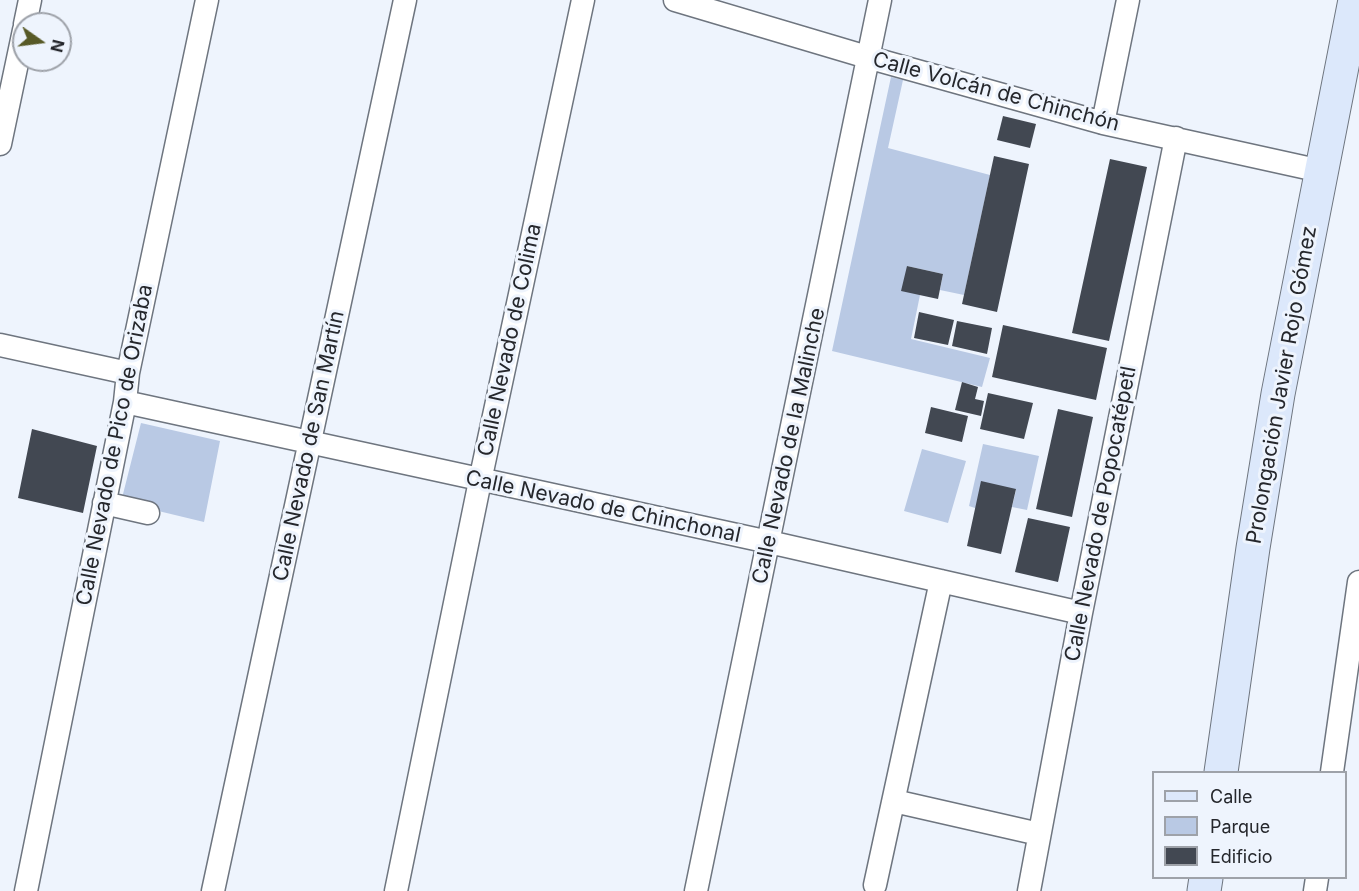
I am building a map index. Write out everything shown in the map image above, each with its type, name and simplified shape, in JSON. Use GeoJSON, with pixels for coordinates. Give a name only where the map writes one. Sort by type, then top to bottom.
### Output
{"type":"FeatureCollection","features":[{"type":"Feature","properties":{"kind":"street","name":"Calle Nevado de Pico de Orizaba"},"geometry":{"type":"LineString","coordinates":[[26,891],[125,402],[128,373],[207,0]]}},
{"type":"Feature","properties":{"kind":"street","name":"Calle Nevado de San Martín"},"geometry":{"type":"LineString","coordinates":[[213,891],[405,0]]}},
{"type":"Feature","properties":{"kind":"street","name":"Calle Nevado de Colima"},"geometry":{"type":"LineString","coordinates":[[396,891],[480,481],[583,0]]}},
{"type":"Feature","properties":{"kind":"street","name":"Calle Volcán de Chinchón"},"geometry":{"type":"LineString","coordinates":[[675,0],[1102,123],[1321,171]]}},
{"type":"Feature","properties":{"kind":"street","name":"Calle Nevado de la Malinche"},"geometry":{"type":"LineString","coordinates":[[696,891],[880,0]]}},
{"type":"Feature","properties":{"kind":"street"},"geometry":{"type":"LineString","coordinates":[[1102,123],[1128,0]]}},
{"type":"Feature","properties":{"kind":"street","name":"Prolongación Javier Rojo Gómez"},"geometry":{"type":"LineString","coordinates":[[1221,771],[1251,560],[1278,394],[1355,0]]}},
{"type":"Feature","properties":{"kind":"street"},"geometry":{"type":"LineString","coordinates":[[0,144],[15,72]]}},
{"type":"Feature","properties":{"kind":"street","name":"Calle Nevado de Popocatépetl"},"geometry":{"type":"LineString","coordinates":[[1029,891],[1081,614],[1176,138]]}},
{"type":"Feature","properties":{"kind":"street"},"geometry":{"type":"LineString","coordinates":[[0,345],[128,373]]}},
{"type":"Feature","properties":{"kind":"street","name":"Calle Nevado de Chinchonal"},"geometry":{"type":"LineString","coordinates":[[125,402],[769,542],[1081,614]]}},
{"type":"Feature","properties":{"kind":"street"},"geometry":{"type":"LineString","coordinates":[[104,503],[148,513]]}},
{"type":"Feature","properties":{"kind":"street"},"geometry":{"type":"LineString","coordinates":[[875,885],[942,581]]}},
{"type":"Feature","properties":{"kind":"street"},"geometry":{"type":"LineString","coordinates":[[1332,771],[1359,582]]}},
{"type":"Feature","properties":{"kind":"street"},"geometry":{"type":"LineString","coordinates":[[894,801],[1039,834]]}},
{"type":"Feature","properties":{"kind":"green space"},"geometry":{"type":"Polygon","coordinates":[[[891,77],[903,80],[888,148],[990,175],[964,295],[940,290],[943,274],[907,266],[920,295],[911,339],[990,358],[982,387],[832,351],[891,77]]]}},
{"type":"Feature","properties":{"kind":"green space"},"geometry":{"type":"Polygon","coordinates":[[[141,423],[220,441],[204,522],[121,502],[141,423]]]}},
{"type":"Feature","properties":{"kind":"green space"},"geometry":{"type":"Polygon","coordinates":[[[983,444],[1039,456],[1027,510],[1012,507],[1016,490],[975,508],[969,506],[983,444]]]}},
{"type":"Feature","properties":{"kind":"green space"},"geometry":{"type":"Polygon","coordinates":[[[922,449],[966,461],[948,523],[904,511],[922,449]]]}},
{"type":"Feature","properties":{"kind":"building"},"geometry":{"type":"Polygon","coordinates":[[[1003,116],[1036,124],[1030,148],[997,140],[1003,116]]]}},
{"type":"Feature","properties":{"kind":"building"},"geometry":{"type":"Polygon","coordinates":[[[994,156],[1029,164],[997,312],[962,304],[994,156]]]}},
{"type":"Feature","properties":{"kind":"building"},"geometry":{"type":"Polygon","coordinates":[[[1110,159],[1147,167],[1109,341],[1072,333],[1110,159]]]}},
{"type":"Feature","properties":{"kind":"building"},"geometry":{"type":"Polygon","coordinates":[[[907,266],[943,274],[938,299],[901,291],[907,266]]]}},
{"type":"Feature","properties":{"kind":"building"},"geometry":{"type":"Polygon","coordinates":[[[919,312],[954,320],[948,345],[914,338],[919,312]]]}},
{"type":"Feature","properties":{"kind":"building"},"geometry":{"type":"Polygon","coordinates":[[[957,321],[992,328],[987,354],[952,346],[957,321]]]}},
{"type":"Feature","properties":{"kind":"building"},"geometry":{"type":"Polygon","coordinates":[[[1003,325],[1107,348],[1096,400],[992,377],[1003,325]]]}},
{"type":"Feature","properties":{"kind":"building"},"geometry":{"type":"Polygon","coordinates":[[[962,382],[978,387],[975,399],[984,401],[981,416],[955,410],[962,382]]]}},
{"type":"Feature","properties":{"kind":"building"},"geometry":{"type":"Polygon","coordinates":[[[988,393],[1033,403],[1024,439],[980,429],[988,393]]]}},
{"type":"Feature","properties":{"kind":"building"},"geometry":{"type":"Polygon","coordinates":[[[931,407],[968,416],[962,442],[925,433],[931,407]]]}},
{"type":"Feature","properties":{"kind":"building"},"geometry":{"type":"Polygon","coordinates":[[[1058,409],[1093,417],[1072,517],[1036,509],[1058,409]]]}},
{"type":"Feature","properties":{"kind":"building"},"geometry":{"type":"Polygon","coordinates":[[[32,429],[97,446],[83,513],[18,498],[32,429]]]}},
{"type":"Feature","properties":{"kind":"building"},"geometry":{"type":"Polygon","coordinates":[[[981,481],[1016,489],[1001,554],[967,546],[981,481]]]}},
{"type":"Feature","properties":{"kind":"building"},"geometry":{"type":"Polygon","coordinates":[[[1028,518],[1070,527],[1058,582],[1015,572],[1028,518]]]}}]}
